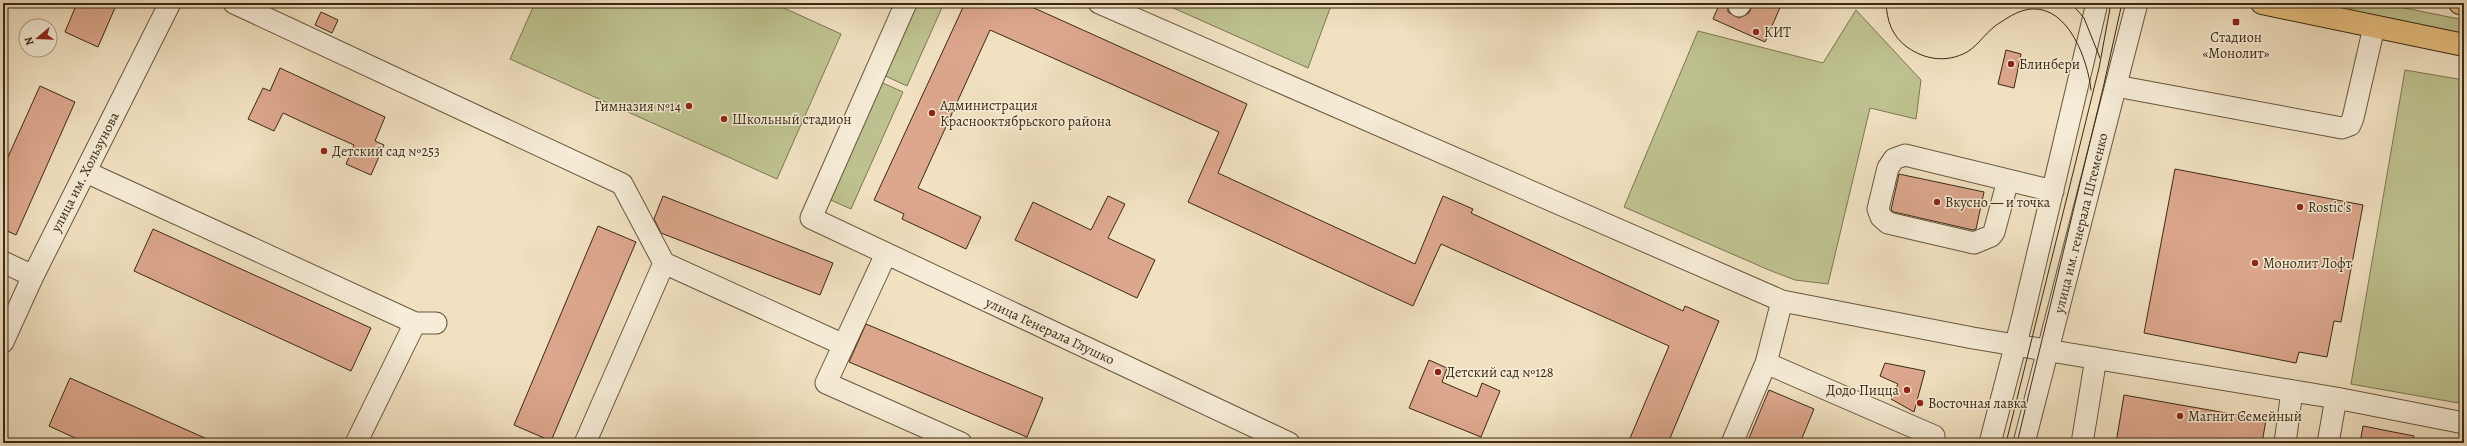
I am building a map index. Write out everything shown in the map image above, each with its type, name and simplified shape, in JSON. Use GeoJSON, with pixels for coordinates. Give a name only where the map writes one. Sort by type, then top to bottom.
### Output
{"type":"FeatureCollection","features":[{"type":"Feature","properties":{"kind":"main road"},"geometry":{"type":"LineString","coordinates":[[2262,3],[2464,45]]}},
{"type":"Feature","properties":{"kind":"main road"},"geometry":{"type":"LineString","coordinates":[[2460,3],[2464,4]]}},
{"type":"Feature","properties":{"kind":"street","name":"улица им. Хользунова"},"geometry":{"type":"LineString","coordinates":[[3,342],[33,276],[170,3]]}},
{"type":"Feature","properties":{"kind":"street"},"geometry":{"type":"LineString","coordinates":[[234,3],[622,184],[664,263],[844,345]]}},
{"type":"Feature","properties":{"kind":"street","name":"улица Генерала Глушко"},"geometry":{"type":"LineString","coordinates":[[906,3],[811,218],[1289,443]]}},
{"type":"Feature","properties":{"kind":"street"},"geometry":{"type":"LineString","coordinates":[[1099,3],[1782,301],[2048,350],[2336,398],[2464,423]]}},
{"type":"Feature","properties":{"kind":"street"},"geometry":{"type":"LineString","coordinates":[[1990,443],[2016,344],[2097,3]]}},
{"type":"Feature","properties":{"kind":"street","name":"улица им. генерала Штеменко"},"geometry":{"type":"LineString","coordinates":[[2024,443],[2137,3]]}},
{"type":"Feature","properties":{"kind":"street"},"geometry":{"type":"LineString","coordinates":[[2116,86],[2342,128],[2350,125],[2353,118],[2374,26]]}},
{"type":"Feature","properties":{"kind":"street"},"geometry":{"type":"LineString","coordinates":[[2008,180],[1994,232],[1981,242],[1974,243],[1888,223],[1881,217],[1878,209],[1888,168],[1894,159],[1904,155],[2008,180],[2053,191]]}},
{"type":"Feature","properties":{"kind":"street"},"geometry":{"type":"LineString","coordinates":[[86,172],[415,323],[436,323]]}},
{"type":"Feature","properties":{"kind":"street"},"geometry":{"type":"LineString","coordinates":[[886,254],[826,383],[961,443]]}},
{"type":"Feature","properties":{"kind":"street"},"geometry":{"type":"LineString","coordinates":[[3,262],[33,276]]}},
{"type":"Feature","properties":{"kind":"street"},"geometry":{"type":"LineString","coordinates":[[585,443],[664,263]]}},
{"type":"Feature","properties":{"kind":"street"},"geometry":{"type":"LineString","coordinates":[[1732,443],[1766,363],[1782,301]]}},
{"type":"Feature","properties":{"kind":"street"},"geometry":{"type":"LineString","coordinates":[[356,443],[415,323]]}},
{"type":"Feature","properties":{"kind":"street"},"geometry":{"type":"LineString","coordinates":[[2082,443],[2096,358]]}},
{"type":"Feature","properties":{"kind":"street"},"geometry":{"type":"LineString","coordinates":[[1766,363],[1934,436],[1932,443]]}},
{"type":"Feature","properties":{"kind":"street"},"geometry":{"type":"LineString","coordinates":[[2285,443],[2292,391]]}},
{"type":"Feature","properties":{"kind":"street"},"geometry":{"type":"LineString","coordinates":[[2328,443],[2336,398]]}},
{"type":"Feature","properties":{"kind":"green space","name":"Школьный стадион"},"geometry":{"type":"Polygon","coordinates":[[[535,3],[773,3],[841,34],[777,179],[510,59],[535,3]]]}},
{"type":"Feature","properties":{"kind":"green space"},"geometry":{"type":"Polygon","coordinates":[[[910,3],[944,3],[907,86],[879,73],[910,3]]]}},
{"type":"Feature","properties":{"kind":"green space"},"geometry":{"type":"Polygon","coordinates":[[[1162,3],[1332,3],[1308,68],[1162,3]]]}},
{"type":"Feature","properties":{"kind":"green space"},"geometry":{"type":"Polygon","coordinates":[[[2299,3],[2380,3],[2464,20],[2464,37],[2299,3]]]}},
{"type":"Feature","properties":{"kind":"green space"},"geometry":{"type":"Polygon","coordinates":[[[1856,10],[1921,80],[1916,119],[1870,108],[1828,284],[1795,280],[1624,207],[1698,31],[1823,63],[1856,10]]]}},
{"type":"Feature","properties":{"kind":"green space"},"geometry":{"type":"Polygon","coordinates":[[[2405,70],[2464,80],[2464,404],[2351,384],[2405,70]]]}},
{"type":"Feature","properties":{"kind":"green space"},"geometry":{"type":"Polygon","coordinates":[[[876,80],[903,92],[851,209],[824,197],[876,80]]]}},
{"type":"Feature","properties":{"kind":"building"},"geometry":{"type":"Polygon","coordinates":[[[77,3],[117,3],[98,47],[65,32],[77,3]]]}},
{"type":"Feature","properties":{"kind":"building"},"geometry":{"type":"Polygon","coordinates":[[[965,3],[1023,3],[1247,104],[1218,173],[1415,264],[1443,196],[1473,209],[1471,213],[1683,311],[1685,306],[1719,321],[1668,443],[1628,443],[1669,346],[1441,244],[1413,306],[1188,202],[1219,132],[990,30],[918,188],[981,217],[966,249],[902,219],[904,214],[874,200],[965,3]]]}},
{"type":"Feature","properties":{"kind":"building","name":"КИТ"},"geometry":{"type":"Polygon","coordinates":[[[1720,3],[1728,3],[1728,12],[1739,18],[1749,13],[1753,3],[1782,3],[1765,42],[1713,19],[1720,3]]]}},
{"type":"Feature","properties":{"kind":"building"},"geometry":{"type":"Polygon","coordinates":[[[321,12],[338,20],[332,33],[315,25],[321,12]]]}},
{"type":"Feature","properties":{"kind":"building","name":"Блинбери"},"geometry":{"type":"Polygon","coordinates":[[[2006,50],[2021,54],[2014,88],[1998,84],[2006,50]]]}},
{"type":"Feature","properties":{"kind":"building"},"geometry":{"type":"Polygon","coordinates":[[[280,68],[385,117],[375,141],[384,145],[371,175],[346,164],[354,145],[283,113],[274,131],[248,119],[263,88],[270,91],[280,68]]]}},
{"type":"Feature","properties":{"kind":"building"},"geometry":{"type":"Polygon","coordinates":[[[40,86],[75,102],[16,235],[3,229],[3,168],[40,86]]]}},
{"type":"Feature","properties":{"kind":"building","name":"Монолит Лофт"},"geometry":{"type":"Polygon","coordinates":[[[2175,169],[2363,205],[2341,322],[2334,321],[2327,357],[2299,352],[2296,363],[2144,333],[2175,169]]]}},
{"type":"Feature","properties":{"kind":"building","name":"Вкусно — и точка"},"geometry":{"type":"Polygon","coordinates":[[[1899,174],[1984,192],[1976,229],[1973,230],[1894,212],[1891,210],[1899,174]]]}},
{"type":"Feature","properties":{"kind":"building"},"geometry":{"type":"Polygon","coordinates":[[[663,196],[833,263],[820,295],[661,233],[654,219],[663,196]]]}},
{"type":"Feature","properties":{"kind":"building"},"geometry":{"type":"Polygon","coordinates":[[[1108,196],[1125,204],[1108,238],[1155,260],[1137,298],[1015,240],[1033,202],[1091,230],[1108,196]]]}},
{"type":"Feature","properties":{"kind":"building"},"geometry":{"type":"Polygon","coordinates":[[[598,226],[636,242],[551,441],[514,425],[598,226]]]}},
{"type":"Feature","properties":{"kind":"building"},"geometry":{"type":"Polygon","coordinates":[[[153,229],[371,328],[351,371],[134,271],[153,229]]]}},
{"type":"Feature","properties":{"kind":"building"},"geometry":{"type":"Polygon","coordinates":[[[866,324],[1043,398],[1027,437],[849,362],[866,324]]]}},
{"type":"Feature","properties":{"kind":"building"},"geometry":{"type":"Polygon","coordinates":[[[1429,360],[1447,368],[1442,382],[1477,397],[1482,383],[1500,391],[1481,437],[1409,408],[1429,360]]]}},
{"type":"Feature","properties":{"kind":"building","name":"Додо Пицца"},"geometry":{"type":"Polygon","coordinates":[[[1885,363],[1925,371],[1914,412],[1891,399],[1898,384],[1880,376],[1885,363]]]}},
{"type":"Feature","properties":{"kind":"building"},"geometry":{"type":"Polygon","coordinates":[[[70,378],[216,443],[86,443],[49,426],[70,378]]]}},
{"type":"Feature","properties":{"kind":"building"},"geometry":{"type":"Polygon","coordinates":[[[1769,390],[1814,409],[1800,443],[1747,443],[1769,390]]]}},
{"type":"Feature","properties":{"kind":"building","name":"Магнит Семейный"},"geometry":{"type":"Polygon","coordinates":[[[2124,395],[2266,420],[2262,443],[2116,443],[2124,395]]]}},
{"type":"Feature","properties":{"kind":"building"},"geometry":{"type":"Polygon","coordinates":[[[2363,426],[2414,436],[2413,443],[2360,443],[2363,426]]]}},
{"type":"Feature","properties":{"kind":"tram line"},"geometry":{"type":"LineString","coordinates":[[1886,3],[1891,28],[1902,43],[1921,55],[1944,59],[1952,58],[1967,52],[1996,25],[2015,14],[2031,9],[2044,10],[2056,16],[2066,26],[2074,38],[2086,65],[2091,90]]}},
{"type":"Feature","properties":{"kind":"tram line"},"geometry":{"type":"LineString","coordinates":[[2071,3],[2084,18],[2100,58]]}},
{"type":"Feature","properties":{"kind":"tram line"},"geometry":{"type":"LineString","coordinates":[[2006,443],[2099,68],[2111,3]]}},
{"type":"Feature","properties":{"kind":"tram line"},"geometry":{"type":"LineString","coordinates":[[2017,443],[2104,84],[2122,3]]}},
{"type":"Feature","properties":{"kind":"place","name":"Стадион «Монолит»"},"geometry":{"type":"Point","coordinates":[2236,22]}},
{"type":"Feature","properties":{"kind":"place","name":"КИТ"},"geometry":{"type":"Point","coordinates":[1756,32]}},
{"type":"Feature","properties":{"kind":"place","name":"Блинбери"},"geometry":{"type":"Point","coordinates":[2011,64]}},
{"type":"Feature","properties":{"kind":"place","name":"Гимназия №14"},"geometry":{"type":"Point","coordinates":[689,106]}},
{"type":"Feature","properties":{"kind":"place","name":"Администрация Краснооктябрьского района"},"geometry":{"type":"Point","coordinates":[932,113]}},
{"type":"Feature","properties":{"kind":"place","name":"Школьный стадион"},"geometry":{"type":"Point","coordinates":[724,119]}},
{"type":"Feature","properties":{"kind":"place","name":"Детский сад №253"},"geometry":{"type":"Point","coordinates":[324,151]}},
{"type":"Feature","properties":{"kind":"place","name":"Вкусно — и точка"},"geometry":{"type":"Point","coordinates":[1937,202]}},
{"type":"Feature","properties":{"kind":"place","name":"Rostic's"},"geometry":{"type":"Point","coordinates":[2300,207]}},
{"type":"Feature","properties":{"kind":"place","name":"Монолит Лофт"},"geometry":{"type":"Point","coordinates":[2255,263]}},
{"type":"Feature","properties":{"kind":"place","name":"Детский сад №128"},"geometry":{"type":"Point","coordinates":[1438,372]}},
{"type":"Feature","properties":{"kind":"place","name":"Додо Пицца"},"geometry":{"type":"Point","coordinates":[1907,390]}},
{"type":"Feature","properties":{"kind":"place","name":"Восточная лавка"},"geometry":{"type":"Point","coordinates":[1920,403]}},
{"type":"Feature","properties":{"kind":"place","name":"Магнит Семейный"},"geometry":{"type":"Point","coordinates":[2180,416]}}]}
